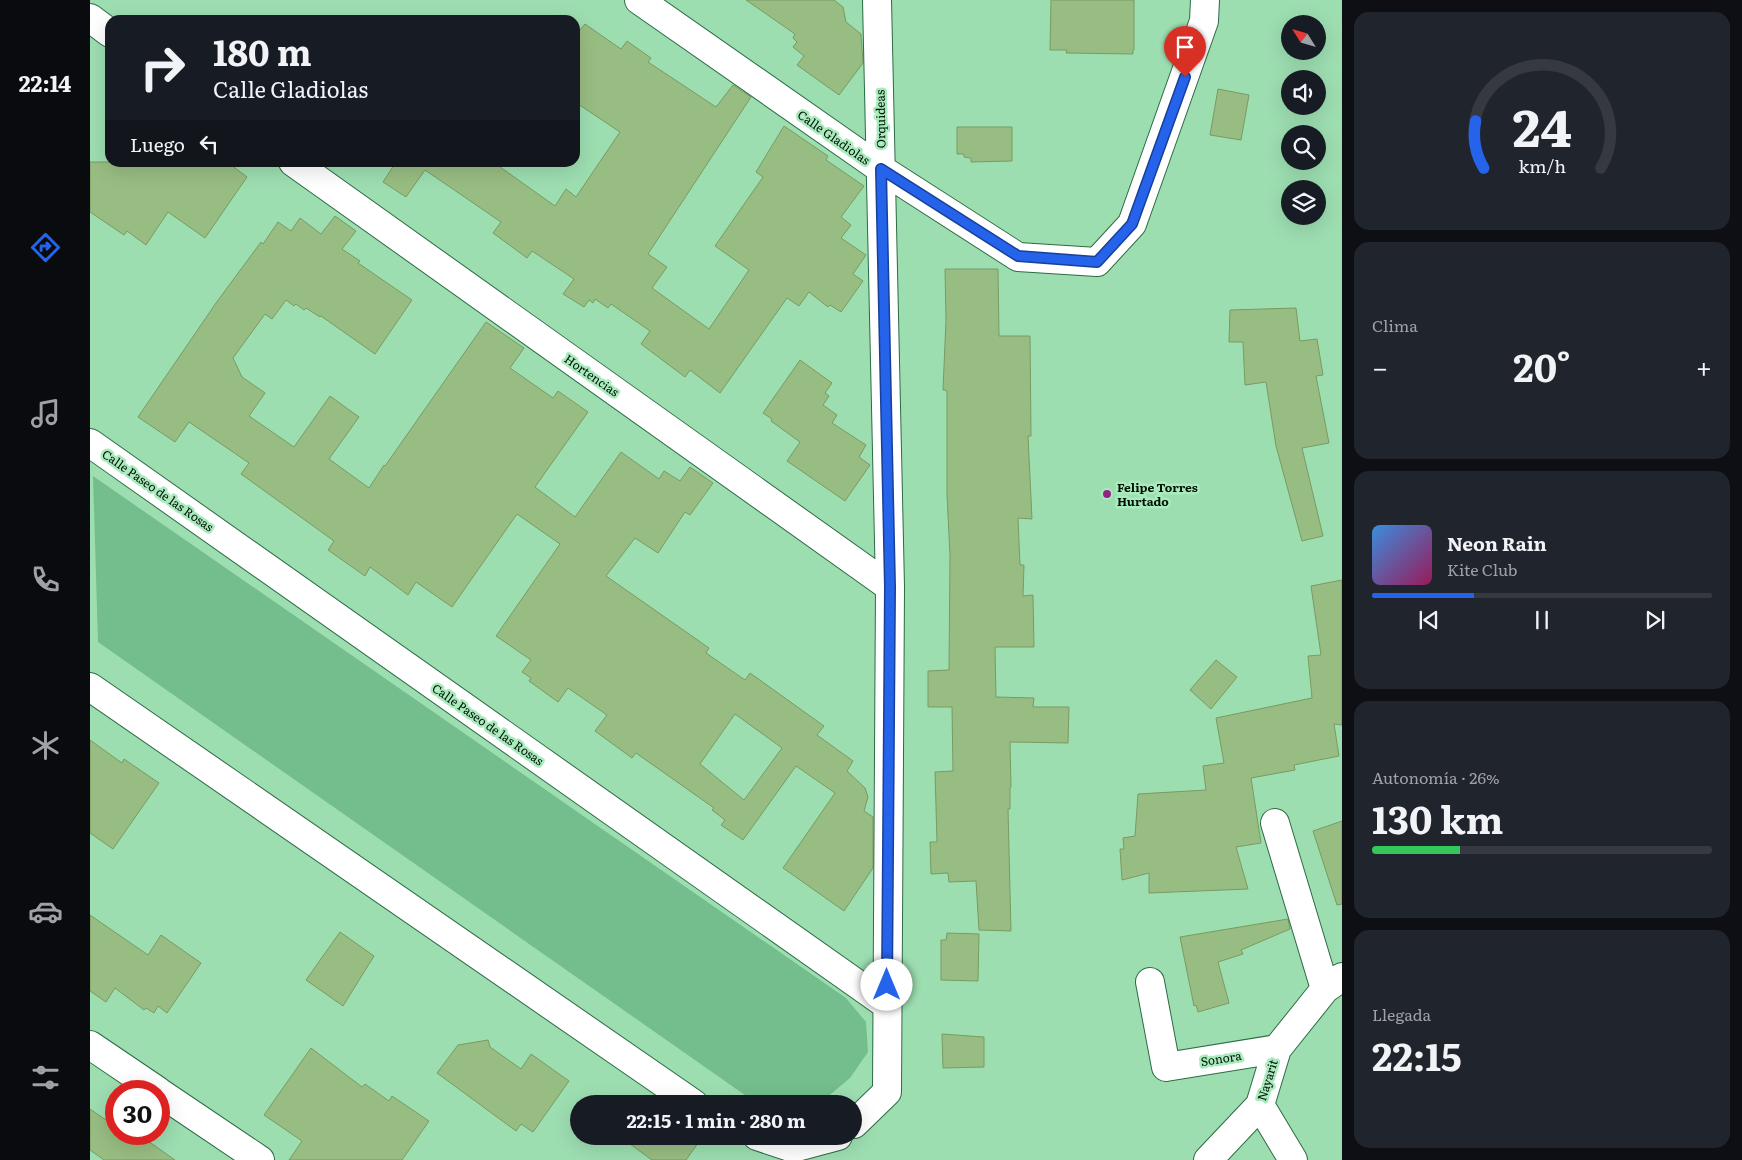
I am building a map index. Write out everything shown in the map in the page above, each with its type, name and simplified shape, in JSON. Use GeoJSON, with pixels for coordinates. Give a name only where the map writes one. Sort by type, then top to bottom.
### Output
{"type":"FeatureCollection","features":[{"type":"Feature","properties":{"kind":"street","name":"Calle Gladiolas"},"geometry":{"type":"LineString","coordinates":[[639,0],[881,169],[1018,256],[1097,262],[1132,224],[1204,21],[1205,0]]}},
{"type":"Feature","properties":{"kind":"street","name":"Orquideas"},"geometry":{"type":"LineString","coordinates":[[862,1116],[887,1092],[890,587],[877,0]]}},
{"type":"Feature","properties":{"kind":"street"},"geometry":{"type":"LineString","coordinates":[[90,18],[105,28]]}},
{"type":"Feature","properties":{"kind":"street","name":"Hortencias"},"geometry":{"type":"LineString","coordinates":[[300,167],[890,587]]}},
{"type":"Feature","properties":{"kind":"street","name":"Calle Paseo de las Rosas"},"geometry":{"type":"LineString","coordinates":[[90,443],[887,1005]]}},
{"type":"Feature","properties":{"kind":"street"},"geometry":{"type":"LineString","coordinates":[[90,687],[681,1095]]}},
{"type":"Feature","properties":{"kind":"street"},"geometry":{"type":"LineString","coordinates":[[1275,823],[1333,983]]}},
{"type":"Feature","properties":{"kind":"street","name":"Sonora"},"geometry":{"type":"LineString","coordinates":[[1150,982],[1166,1066],[1277,1049]]}},
{"type":"Feature","properties":{"kind":"street","name":"Nayarit"},"geometry":{"type":"LineString","coordinates":[[1208,1160],[1260,1105],[1277,1049],[1333,983]]}},
{"type":"Feature","properties":{"kind":"street"},"geometry":{"type":"LineString","coordinates":[[90,1045],[141,1080]]}},
{"type":"Feature","properties":{"kind":"street"},"geometry":{"type":"LineString","coordinates":[[170,1100],[260,1160]]}},
{"type":"Feature","properties":{"kind":"street"},"geometry":{"type":"LineString","coordinates":[[1260,1105],[1293,1160]]}},
{"type":"Feature","properties":{"kind":"street"},"geometry":{"type":"LineString","coordinates":[[774,1145],[790,1154],[814,1145]]}},
{"type":"Feature","properties":{"kind":"green space"},"geometry":{"type":"Polygon","coordinates":[[[93,476],[846,998],[866,1022],[868,1052],[850,1078],[830,1095],[745,1095],[98,642],[93,476]]]}},
{"type":"Feature","properties":{"kind":"building"},"geometry":{"type":"Polygon","coordinates":[[[746,0],[834,0],[843,7],[846,22],[861,34],[863,63],[839,95],[797,65],[804,56],[793,47],[797,42],[793,38],[795,34],[746,0]]]}},
{"type":"Feature","properties":{"kind":"building"},"geometry":{"type":"Polygon","coordinates":[[[1051,0],[1134,0],[1133,54],[1066,53],[1067,50],[1050,50],[1051,0]]]}},
{"type":"Feature","properties":{"kind":"building"},"geometry":{"type":"Polygon","coordinates":[[[585,24],[621,49],[627,41],[651,58],[648,62],[716,107],[733,85],[751,97],[648,254],[667,267],[652,288],[709,329],[749,270],[715,246],[763,177],[756,172],[784,126],[828,156],[826,160],[864,186],[841,217],[851,225],[841,238],[866,255],[853,274],[863,281],[841,312],[830,305],[828,307],[809,292],[799,306],[787,298],[720,393],[690,370],[685,377],[641,344],[650,331],[611,304],[608,308],[595,299],[593,303],[589,300],[584,307],[563,294],[574,279],[532,251],[527,258],[493,233],[501,222],[425,170],[406,197],[383,182],[393,167],[500,167],[555,206],[566,189],[576,197],[620,132],[580,105],[580,30],[585,24]]]}},
{"type":"Feature","properties":{"kind":"building"},"geometry":{"type":"Polygon","coordinates":[[[1218,89],[1249,95],[1241,140],[1210,135],[1218,89]]]}},
{"type":"Feature","properties":{"kind":"building"},"geometry":{"type":"Polygon","coordinates":[[[957,127],[1012,127],[1012,161],[971,162],[971,158],[964,157],[964,154],[957,154],[957,127]]]}},
{"type":"Feature","properties":{"kind":"building"},"geometry":{"type":"Polygon","coordinates":[[[90,162],[105,162],[105,167],[234,167],[247,177],[205,238],[168,212],[146,245],[127,231],[124,235],[90,212],[90,162]]]}},
{"type":"Feature","properties":{"kind":"building"},"geometry":{"type":"Polygon","coordinates":[[[335,216],[356,231],[342,249],[360,261],[358,263],[412,300],[375,354],[321,316],[306,308],[304,310],[296,304],[294,306],[286,300],[272,319],[265,314],[233,358],[242,377],[265,393],[249,416],[294,447],[330,396],[359,417],[329,459],[369,488],[486,322],[524,348],[510,368],[553,398],[558,391],[588,412],[535,487],[575,517],[621,452],[659,479],[664,471],[680,481],[690,467],[713,483],[690,515],[685,512],[658,553],[635,538],[606,576],[709,648],[706,653],[745,680],[750,673],[824,726],[817,735],[853,761],[847,771],[865,788],[868,797],[864,811],[873,817],[873,868],[844,911],[783,868],[835,793],[796,766],[743,840],[721,825],[725,820],[712,810],[714,808],[636,753],[632,758],[595,731],[607,715],[568,688],[558,702],[529,681],[531,678],[522,672],[531,660],[496,636],[560,544],[517,514],[452,607],[416,582],[408,595],[370,567],[365,576],[328,550],[334,541],[241,474],[249,463],[189,422],[175,442],[138,417],[216,303],[278,222],[291,231],[300,218],[321,234],[335,216]],[[735,714],[700,764],[744,800],[782,748],[735,714]]]}},
{"type":"Feature","properties":{"kind":"building"},"geometry":{"type":"Polygon","coordinates":[[[945,269],[998,269],[999,336],[1030,336],[1031,436],[1028,436],[1032,519],[1018,518],[1020,565],[1024,565],[1023,596],[1033,595],[1034,647],[995,647],[996,697],[1034,698],[1033,707],[1069,707],[1068,743],[1010,742],[1011,787],[1010,809],[1008,809],[1011,931],[979,930],[976,881],[949,882],[948,873],[931,874],[930,842],[937,842],[935,772],[953,771],[952,707],[928,707],[928,671],[949,670],[950,556],[947,494],[947,392],[943,390],[946,320],[945,269]]]}},
{"type":"Feature","properties":{"kind":"building"},"geometry":{"type":"Polygon","coordinates":[[[1296,308],[1300,341],[1317,339],[1323,375],[1316,376],[1329,443],[1302,448],[1323,536],[1302,541],[1276,446],[1266,382],[1245,385],[1243,342],[1229,342],[1230,310],[1296,308]]]}},
{"type":"Feature","properties":{"kind":"building"},"geometry":{"type":"Polygon","coordinates":[[[800,360],[832,383],[825,393],[829,396],[823,405],[837,415],[832,423],[866,445],[859,457],[870,465],[845,501],[787,461],[800,442],[763,413],[800,360]]]}},
{"type":"Feature","properties":{"kind":"building"},"geometry":{"type":"Polygon","coordinates":[[[1342,580],[1342,725],[1334,724],[1339,756],[1294,765],[1295,770],[1251,778],[1261,843],[1236,847],[1248,889],[1149,893],[1149,873],[1122,880],[1120,849],[1124,849],[1123,838],[1135,836],[1138,794],[1206,790],[1203,766],[1224,763],[1216,718],[1312,698],[1308,656],[1321,655],[1311,586],[1342,580]]]}},
{"type":"Feature","properties":{"kind":"building"},"geometry":{"type":"Polygon","coordinates":[[[1216,660],[1237,677],[1211,709],[1190,690],[1216,660]]]}},
{"type":"Feature","properties":{"kind":"building"},"geometry":{"type":"Polygon","coordinates":[[[90,740],[122,763],[124,759],[159,783],[113,849],[90,833],[90,740]]]}},
{"type":"Feature","properties":{"kind":"building"},"geometry":{"type":"Polygon","coordinates":[[[1342,821],[1342,904],[1337,905],[1313,831],[1342,821]]]}},
{"type":"Feature","properties":{"kind":"building"},"geometry":{"type":"Polygon","coordinates":[[[90,915],[148,955],[161,935],[201,963],[167,1013],[158,1006],[154,1013],[146,1008],[144,1010],[115,988],[106,1002],[90,991],[90,915]]]}},
{"type":"Feature","properties":{"kind":"building"},"geometry":{"type":"Polygon","coordinates":[[[1288,919],[1290,929],[1241,950],[1243,954],[1218,962],[1229,1003],[1198,1012],[1196,1005],[1194,1006],[1180,937],[1288,919]]]}},
{"type":"Feature","properties":{"kind":"building"},"geometry":{"type":"Polygon","coordinates":[[[340,932],[374,956],[343,1006],[306,980],[340,932]]]}},
{"type":"Feature","properties":{"kind":"building"},"geometry":{"type":"Polygon","coordinates":[[[947,933],[979,934],[978,981],[941,980],[941,940],[946,940],[947,933]]]}},
{"type":"Feature","properties":{"kind":"building"},"geometry":{"type":"Polygon","coordinates":[[[942,1034],[984,1037],[984,1067],[943,1068],[942,1034]]]}},
{"type":"Feature","properties":{"kind":"building"},"geometry":{"type":"Polygon","coordinates":[[[488,1040],[490,1047],[521,1069],[531,1054],[569,1081],[533,1132],[521,1124],[516,1131],[437,1073],[458,1045],[488,1040]]]}},
{"type":"Feature","properties":{"kind":"building"},"geometry":{"type":"Polygon","coordinates":[[[311,1048],[362,1087],[365,1084],[389,1101],[392,1096],[429,1121],[402,1160],[289,1160],[302,1141],[264,1115],[311,1048]]]}},
{"type":"Feature","properties":{"kind":"building"},"geometry":{"type":"Polygon","coordinates":[[[90,1109],[105,1119],[105,1145],[154,1145],[175,1160],[104,1160],[90,1150],[90,1109]]]}},
{"type":"Feature","properties":{"kind":"building"},"geometry":{"type":"Polygon","coordinates":[[[631,1145],[697,1145],[686,1160],[652,1160],[631,1145]]]}},
{"type":"Feature","properties":{"kind":"place","name":"Felipe Torres Hurtado"},"geometry":{"type":"Point","coordinates":[1107,494]}},
{"type":"Feature","properties":{"kind":"route"},"geometry":{"type":"LineString","coordinates":[[887,985],[890,587],[881,169],[1018,256],[1097,262],[1132,224],[1185,77]]}}]}
